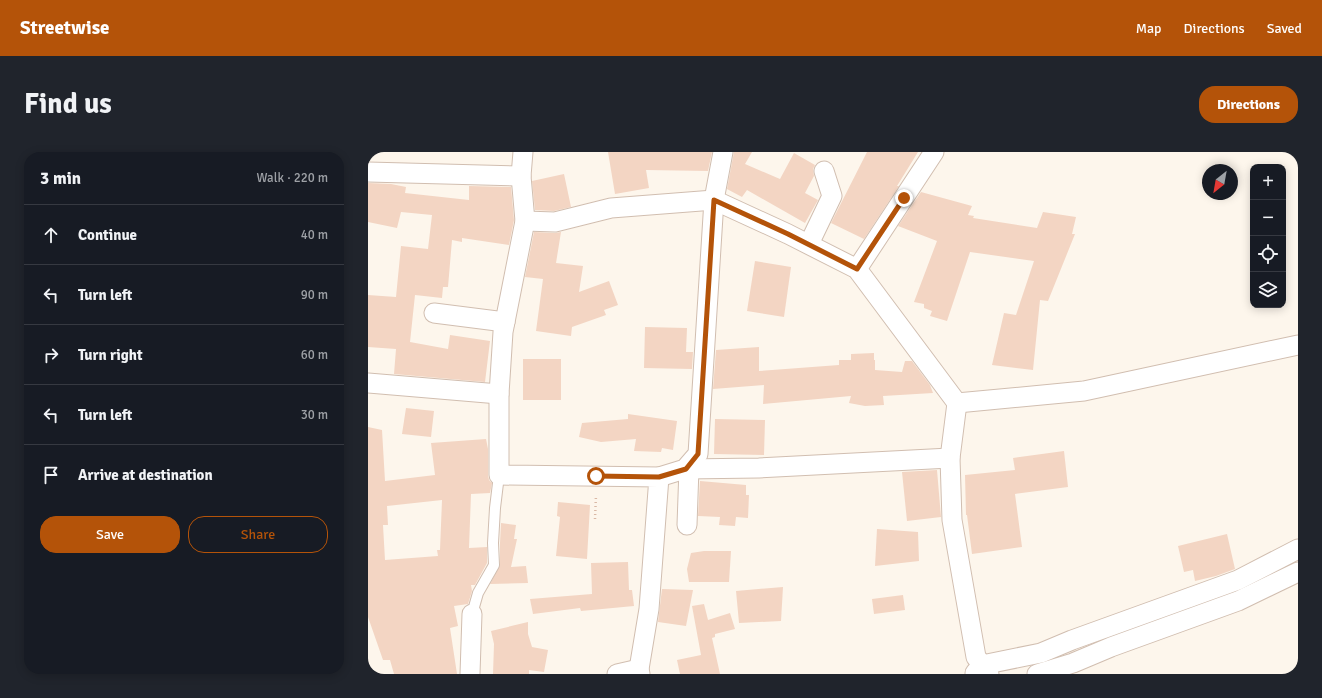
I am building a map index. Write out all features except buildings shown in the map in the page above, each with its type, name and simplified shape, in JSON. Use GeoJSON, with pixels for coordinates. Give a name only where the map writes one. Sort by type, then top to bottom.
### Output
{"type":"FeatureCollection","features":[{"type":"Feature","properties":{"kind":"street"},"geometry":{"type":"LineString","coordinates":[[523,152],[521,176],[525,221],[503,332],[499,394],[499,475],[659,477],[687,468],[759,468],[950,458]]}},
{"type":"Feature","properties":{"kind":"street"},"geometry":{"type":"LineString","coordinates":[[687,525],[687,468],[698,454],[714,200],[723,152]]}},
{"type":"Feature","properties":{"kind":"street"},"geometry":{"type":"LineString","coordinates":[[857,269],[934,152]]}},
{"type":"Feature","properties":{"kind":"street"},"geometry":{"type":"LineString","coordinates":[[809,244],[832,196],[824,171]]}},
{"type":"Feature","properties":{"kind":"street"},"geometry":{"type":"LineString","coordinates":[[368,172],[521,176]]}},
{"type":"Feature","properties":{"kind":"street"},"geometry":{"type":"LineString","coordinates":[[525,221],[555,222],[611,208],[714,200],[809,244],[857,269],[957,403],[950,458],[952,520],[976,657],[982,671],[1041,653],[1072,640],[1238,580],[1298,549]]}},
{"type":"Feature","properties":{"kind":"street"},"geometry":{"type":"LineString","coordinates":[[434,313],[505,322]]}},
{"type":"Feature","properties":{"kind":"street"},"geometry":{"type":"LineString","coordinates":[[957,403],[1084,391],[1298,345]]}},
{"type":"Feature","properties":{"kind":"street"},"geometry":{"type":"LineString","coordinates":[[368,383],[499,394]]}},
{"type":"Feature","properties":{"kind":"street"},"geometry":{"type":"LineString","coordinates":[[617,674],[639,671],[649,609],[659,477]]}},
{"type":"Feature","properties":{"kind":"street"},"geometry":{"type":"LineString","coordinates":[[1037,674],[1073,663],[1110,647],[1238,602],[1298,572]]}},
{"type":"Feature","properties":{"kind":"street"},"geometry":{"type":"LineString","coordinates":[[470,674],[472,614]]}},
{"type":"Feature","properties":{"kind":"lane"},"geometry":{"type":"LineString","coordinates":[[472,614],[478,593],[494,565],[493,543],[499,475]]}},
{"type":"Feature","properties":{"kind":"path"},"geometry":{"type":"LineString","coordinates":[[595,518],[596,476]]}},
{"type":"Feature","properties":{"kind":"route"},"geometry":{"type":"LineString","coordinates":[[596,476],[659,477],[686,469],[698,454],[714,200],[788,234],[857,269],[904,198]]}}]}
